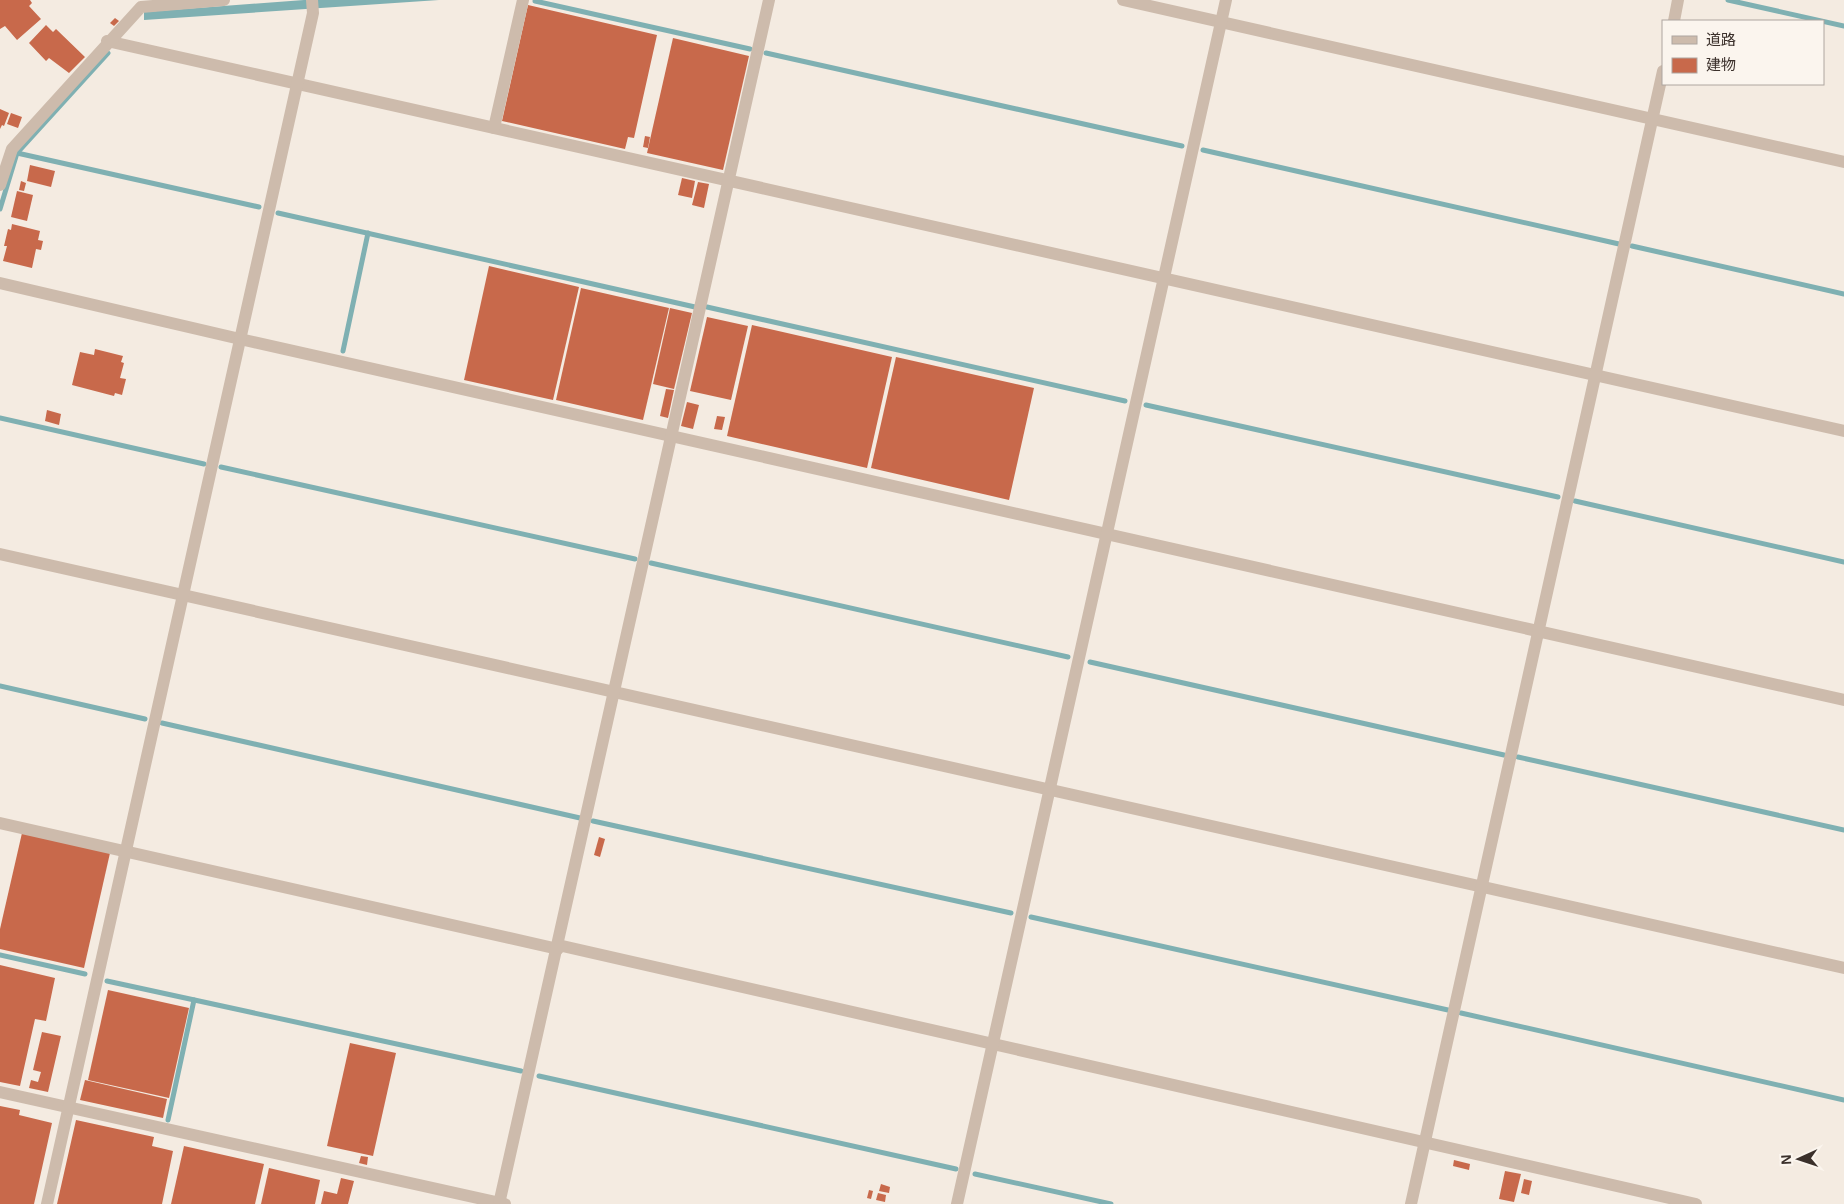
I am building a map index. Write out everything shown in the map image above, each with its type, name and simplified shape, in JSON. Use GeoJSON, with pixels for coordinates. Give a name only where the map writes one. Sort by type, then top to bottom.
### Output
{"type":"FeatureCollection","features":[{"type":"Feature","properties":{"kind":"street"},"geometry":{"type":"LineString","coordinates":[[0,185],[12,149],[107,41],[141,7],[224,0]]}},
{"type":"Feature","properties":{"kind":"street"},"geometry":{"type":"LineString","coordinates":[[494,128],[523,0]]}},
{"type":"Feature","properties":{"kind":"street"},"geometry":{"type":"LineString","coordinates":[[0,1092],[501,1204],[670,436],[770,0]]}},
{"type":"Feature","properties":{"kind":"street"},"geometry":{"type":"LineString","coordinates":[[1123,0],[1844,162]]}},
{"type":"Feature","properties":{"kind":"street"},"geometry":{"type":"LineString","coordinates":[[957,1204],[1226,0]]}},
{"type":"Feature","properties":{"kind":"street"},"geometry":{"type":"LineString","coordinates":[[1674,20],[1678,0]]}},
{"type":"Feature","properties":{"kind":"street"},"geometry":{"type":"LineString","coordinates":[[47,1204],[313,6]]}},
{"type":"Feature","properties":{"kind":"street"},"geometry":{"type":"LineString","coordinates":[[107,41],[1844,431]]}},
{"type":"Feature","properties":{"kind":"street"},"geometry":{"type":"LineString","coordinates":[[1411,1204],[1662,75]]}},
{"type":"Feature","properties":{"kind":"street"},"geometry":{"type":"LineString","coordinates":[[0,282],[240,339],[1844,700]]}},
{"type":"Feature","properties":{"kind":"street"},"geometry":{"type":"LineString","coordinates":[[0,554],[1844,968]]}},
{"type":"Feature","properties":{"kind":"street"},"geometry":{"type":"LineString","coordinates":[[0,823],[1696,1204]]}},
{"type":"Feature","properties":{"kind":"water"},"geometry":{"type":"Polygon","coordinates":[[[304,0],[439,0],[144,20],[144,12],[304,0]]]}},
{"type":"Feature","properties":{"kind":"building"},"geometry":{"type":"Polygon","coordinates":[[[0,0],[30,0],[32,3],[29,6],[41,19],[17,40],[5,26],[0,29],[0,0]]]}},
{"type":"Feature","properties":{"kind":"building"},"geometry":{"type":"Polygon","coordinates":[[[528,5],[657,35],[634,138],[628,137],[625,149],[502,121],[528,5]]]}},
{"type":"Feature","properties":{"kind":"building"},"geometry":{"type":"Polygon","coordinates":[[[115,18],[119,21],[114,26],[110,23],[115,18]]]}},
{"type":"Feature","properties":{"kind":"building"},"geometry":{"type":"Polygon","coordinates":[[[46,25],[53,32],[56,29],[85,57],[69,73],[49,58],[46,61],[29,43],[46,25]]]}},
{"type":"Feature","properties":{"kind":"building"},"geometry":{"type":"Polygon","coordinates":[[[673,38],[749,56],[723,170],[647,153],[673,38]]]}},
{"type":"Feature","properties":{"kind":"building"},"geometry":{"type":"Polygon","coordinates":[[[0,109],[9,113],[4,126],[2,125],[0,129],[0,109]]]}},
{"type":"Feature","properties":{"kind":"building"},"geometry":{"type":"Polygon","coordinates":[[[11,113],[22,117],[18,128],[7,124],[11,113]]]}},
{"type":"Feature","properties":{"kind":"building"},"geometry":{"type":"Polygon","coordinates":[[[645,136],[650,137],[648,148],[643,147],[645,136]]]}},
{"type":"Feature","properties":{"kind":"building"},"geometry":{"type":"Polygon","coordinates":[[[30,165],[55,171],[51,187],[27,181],[30,165]]]}},
{"type":"Feature","properties":{"kind":"building"},"geometry":{"type":"Polygon","coordinates":[[[682,178],[695,181],[692,198],[678,195],[682,178]]]}},
{"type":"Feature","properties":{"kind":"building"},"geometry":{"type":"Polygon","coordinates":[[[21,181],[26,183],[24,191],[19,190],[21,181]]]}},
{"type":"Feature","properties":{"kind":"building"},"geometry":{"type":"Polygon","coordinates":[[[698,182],[709,184],[704,208],[692,205],[698,182]]]}},
{"type":"Feature","properties":{"kind":"building"},"geometry":{"type":"Polygon","coordinates":[[[17,191],[33,195],[27,221],[11,217],[17,191]]]}},
{"type":"Feature","properties":{"kind":"building"},"geometry":{"type":"Polygon","coordinates":[[[12,224],[40,231],[38,240],[43,241],[41,250],[36,249],[32,268],[3,261],[7,246],[4,246],[8,229],[11,230],[12,224]]]}},
{"type":"Feature","properties":{"kind":"building"},"geometry":{"type":"Polygon","coordinates":[[[489,266],[579,287],[553,400],[464,380],[489,266]]]}},
{"type":"Feature","properties":{"kind":"building"},"geometry":{"type":"Polygon","coordinates":[[[581,288],[669,308],[643,420],[556,400],[581,288]]]}},
{"type":"Feature","properties":{"kind":"building"},"geometry":{"type":"Polygon","coordinates":[[[670,308],[692,313],[674,389],[653,384],[670,308]]]}},
{"type":"Feature","properties":{"kind":"building"},"geometry":{"type":"Polygon","coordinates":[[[707,317],[748,326],[731,400],[690,391],[707,317]]]}},
{"type":"Feature","properties":{"kind":"building"},"geometry":{"type":"Polygon","coordinates":[[[752,325],[892,357],[867,468],[727,436],[752,325]]]}},
{"type":"Feature","properties":{"kind":"building"},"geometry":{"type":"Polygon","coordinates":[[[95,349],[123,356],[121,362],[124,363],[120,378],[126,379],[122,395],[115,393],[114,396],[72,385],[80,352],[94,355],[95,349]]]}},
{"type":"Feature","properties":{"kind":"building"},"geometry":{"type":"Polygon","coordinates":[[[896,357],[1034,388],[1009,500],[871,468],[896,357]]]}},
{"type":"Feature","properties":{"kind":"building"},"geometry":{"type":"Polygon","coordinates":[[[666,389],[674,390],[668,418],[660,416],[666,389]]]}},
{"type":"Feature","properties":{"kind":"building"},"geometry":{"type":"Polygon","coordinates":[[[687,402],[699,405],[693,429],[681,426],[687,402]]]}},
{"type":"Feature","properties":{"kind":"building"},"geometry":{"type":"Polygon","coordinates":[[[47,410],[61,414],[59,425],[45,421],[47,410]]]}},
{"type":"Feature","properties":{"kind":"building"},"geometry":{"type":"Polygon","coordinates":[[[717,416],[725,417],[722,430],[714,429],[717,416]]]}},
{"type":"Feature","properties":{"kind":"building"},"geometry":{"type":"Polygon","coordinates":[[[22,833],[110,853],[84,968],[0,949],[0,929],[22,833]]]}},
{"type":"Feature","properties":{"kind":"building"},"geometry":{"type":"Polygon","coordinates":[[[599,837],[605,839],[600,857],[594,855],[599,837]]]}},
{"type":"Feature","properties":{"kind":"building"},"geometry":{"type":"Polygon","coordinates":[[[0,965],[55,978],[46,1021],[35,1019],[20,1086],[0,1082],[0,965]]]}},
{"type":"Feature","properties":{"kind":"building"},"geometry":{"type":"Polygon","coordinates":[[[108,990],[189,1008],[169,1098],[88,1080],[108,990]]]}},
{"type":"Feature","properties":{"kind":"building"},"geometry":{"type":"Polygon","coordinates":[[[42,1032],[61,1036],[48,1092],[29,1088],[31,1080],[38,1082],[41,1072],[33,1070],[42,1032]]]}},
{"type":"Feature","properties":{"kind":"building"},"geometry":{"type":"Polygon","coordinates":[[[350,1043],[396,1053],[373,1156],[327,1146],[350,1043]]]}},
{"type":"Feature","properties":{"kind":"building"},"geometry":{"type":"Polygon","coordinates":[[[85,1080],[167,1099],[163,1118],[80,1100],[85,1080]]]}},
{"type":"Feature","properties":{"kind":"building"},"geometry":{"type":"Polygon","coordinates":[[[0,1106],[20,1110],[19,1115],[52,1123],[34,1204],[0,1204],[0,1106]]]}},
{"type":"Feature","properties":{"kind":"building"},"geometry":{"type":"Polygon","coordinates":[[[76,1120],[154,1137],[152,1146],[173,1151],[162,1204],[57,1204],[76,1120]]]}},
{"type":"Feature","properties":{"kind":"building"},"geometry":{"type":"Polygon","coordinates":[[[184,1146],[264,1164],[255,1204],[171,1204],[184,1146]]]}},
{"type":"Feature","properties":{"kind":"building"},"geometry":{"type":"Polygon","coordinates":[[[361,1156],[368,1157],[367,1165],[359,1163],[361,1156]]]}},
{"type":"Feature","properties":{"kind":"building"},"geometry":{"type":"Polygon","coordinates":[[[1454,1160],[1470,1164],[1469,1170],[1453,1166],[1454,1160]]]}},
{"type":"Feature","properties":{"kind":"building"},"geometry":{"type":"Polygon","coordinates":[[[269,1168],[320,1180],[315,1204],[261,1204],[269,1168]]]}},
{"type":"Feature","properties":{"kind":"building"},"geometry":{"type":"Polygon","coordinates":[[[1505,1171],[1521,1174],[1514,1202],[1499,1199],[1505,1171]]]}},
{"type":"Feature","properties":{"kind":"building"},"geometry":{"type":"Polygon","coordinates":[[[341,1178],[354,1181],[348,1204],[321,1204],[324,1191],[337,1194],[341,1178]]]}},
{"type":"Feature","properties":{"kind":"building"},"geometry":{"type":"Polygon","coordinates":[[[1524,1179],[1532,1181],[1529,1195],[1521,1193],[1524,1179]]]}},
{"type":"Feature","properties":{"kind":"building"},"geometry":{"type":"Polygon","coordinates":[[[881,1184],[890,1187],[889,1193],[879,1191],[881,1184]]]}},
{"type":"Feature","properties":{"kind":"building"},"geometry":{"type":"Polygon","coordinates":[[[869,1190],[873,1191],[871,1199],[867,1198],[869,1190]]]}},
{"type":"Feature","properties":{"kind":"building"},"geometry":{"type":"Polygon","coordinates":[[[878,1193],[886,1195],[885,1202],[876,1200],[878,1193]]]}},
{"type":"Feature","properties":{"kind":"waterway"},"geometry":{"type":"LineString","coordinates":[[1728,0],[1817,20]]}},
{"type":"Feature","properties":{"kind":"waterway"},"geometry":{"type":"LineString","coordinates":[[535,1],[750,49]]}},
{"type":"Feature","properties":{"kind":"waterway"},"geometry":{"type":"LineString","coordinates":[[1824,22],[1844,26]]}},
{"type":"Feature","properties":{"kind":"waterway"},"geometry":{"type":"LineString","coordinates":[[0,209],[17,153],[108,53]]}},
{"type":"Feature","properties":{"kind":"waterway"},"geometry":{"type":"LineString","coordinates":[[766,53],[1182,146]]}},
{"type":"Feature","properties":{"kind":"waterway"},"geometry":{"type":"LineString","coordinates":[[1203,150],[1619,244]]}},
{"type":"Feature","properties":{"kind":"waterway"},"geometry":{"type":"LineString","coordinates":[[17,153],[259,207]]}},
{"type":"Feature","properties":{"kind":"waterway"},"geometry":{"type":"LineString","coordinates":[[278,213],[695,307]]}},
{"type":"Feature","properties":{"kind":"waterway"},"geometry":{"type":"LineString","coordinates":[[343,351],[368,233]]}},
{"type":"Feature","properties":{"kind":"waterway"},"geometry":{"type":"LineString","coordinates":[[1632,246],[1844,294]]}},
{"type":"Feature","properties":{"kind":"waterway"},"geometry":{"type":"LineString","coordinates":[[707,307],[1125,401]]}},
{"type":"Feature","properties":{"kind":"waterway"},"geometry":{"type":"LineString","coordinates":[[1146,405],[1558,497]]}},
{"type":"Feature","properties":{"kind":"waterway"},"geometry":{"type":"LineString","coordinates":[[0,418],[204,464]]}},
{"type":"Feature","properties":{"kind":"waterway"},"geometry":{"type":"LineString","coordinates":[[221,467],[635,559]]}},
{"type":"Feature","properties":{"kind":"waterway"},"geometry":{"type":"LineString","coordinates":[[1575,501],[1844,562]]}},
{"type":"Feature","properties":{"kind":"waterway"},"geometry":{"type":"LineString","coordinates":[[651,563],[1068,657]]}},
{"type":"Feature","properties":{"kind":"waterway"},"geometry":{"type":"LineString","coordinates":[[1090,662],[1504,755]]}},
{"type":"Feature","properties":{"kind":"waterway"},"geometry":{"type":"LineString","coordinates":[[0,686],[145,719]]}},
{"type":"Feature","properties":{"kind":"waterway"},"geometry":{"type":"LineString","coordinates":[[162,723],[580,818]]}},
{"type":"Feature","properties":{"kind":"waterway"},"geometry":{"type":"LineString","coordinates":[[1518,757],[1844,830]]}},
{"type":"Feature","properties":{"kind":"waterway"},"geometry":{"type":"LineString","coordinates":[[593,821],[1011,913]]}},
{"type":"Feature","properties":{"kind":"waterway"},"geometry":{"type":"LineString","coordinates":[[1031,917],[1448,1010]]}},
{"type":"Feature","properties":{"kind":"waterway"},"geometry":{"type":"LineString","coordinates":[[0,955],[85,974]]}},
{"type":"Feature","properties":{"kind":"waterway"},"geometry":{"type":"LineString","coordinates":[[107,981],[521,1071]]}},
{"type":"Feature","properties":{"kind":"waterway"},"geometry":{"type":"LineString","coordinates":[[168,1120],[194,1000]]}},
{"type":"Feature","properties":{"kind":"waterway"},"geometry":{"type":"LineString","coordinates":[[1461,1013],[1844,1100]]}},
{"type":"Feature","properties":{"kind":"waterway"},"geometry":{"type":"LineString","coordinates":[[539,1076],[956,1169]]}},
{"type":"Feature","properties":{"kind":"waterway"},"geometry":{"type":"LineString","coordinates":[[975,1174],[1111,1204]]}}]}
